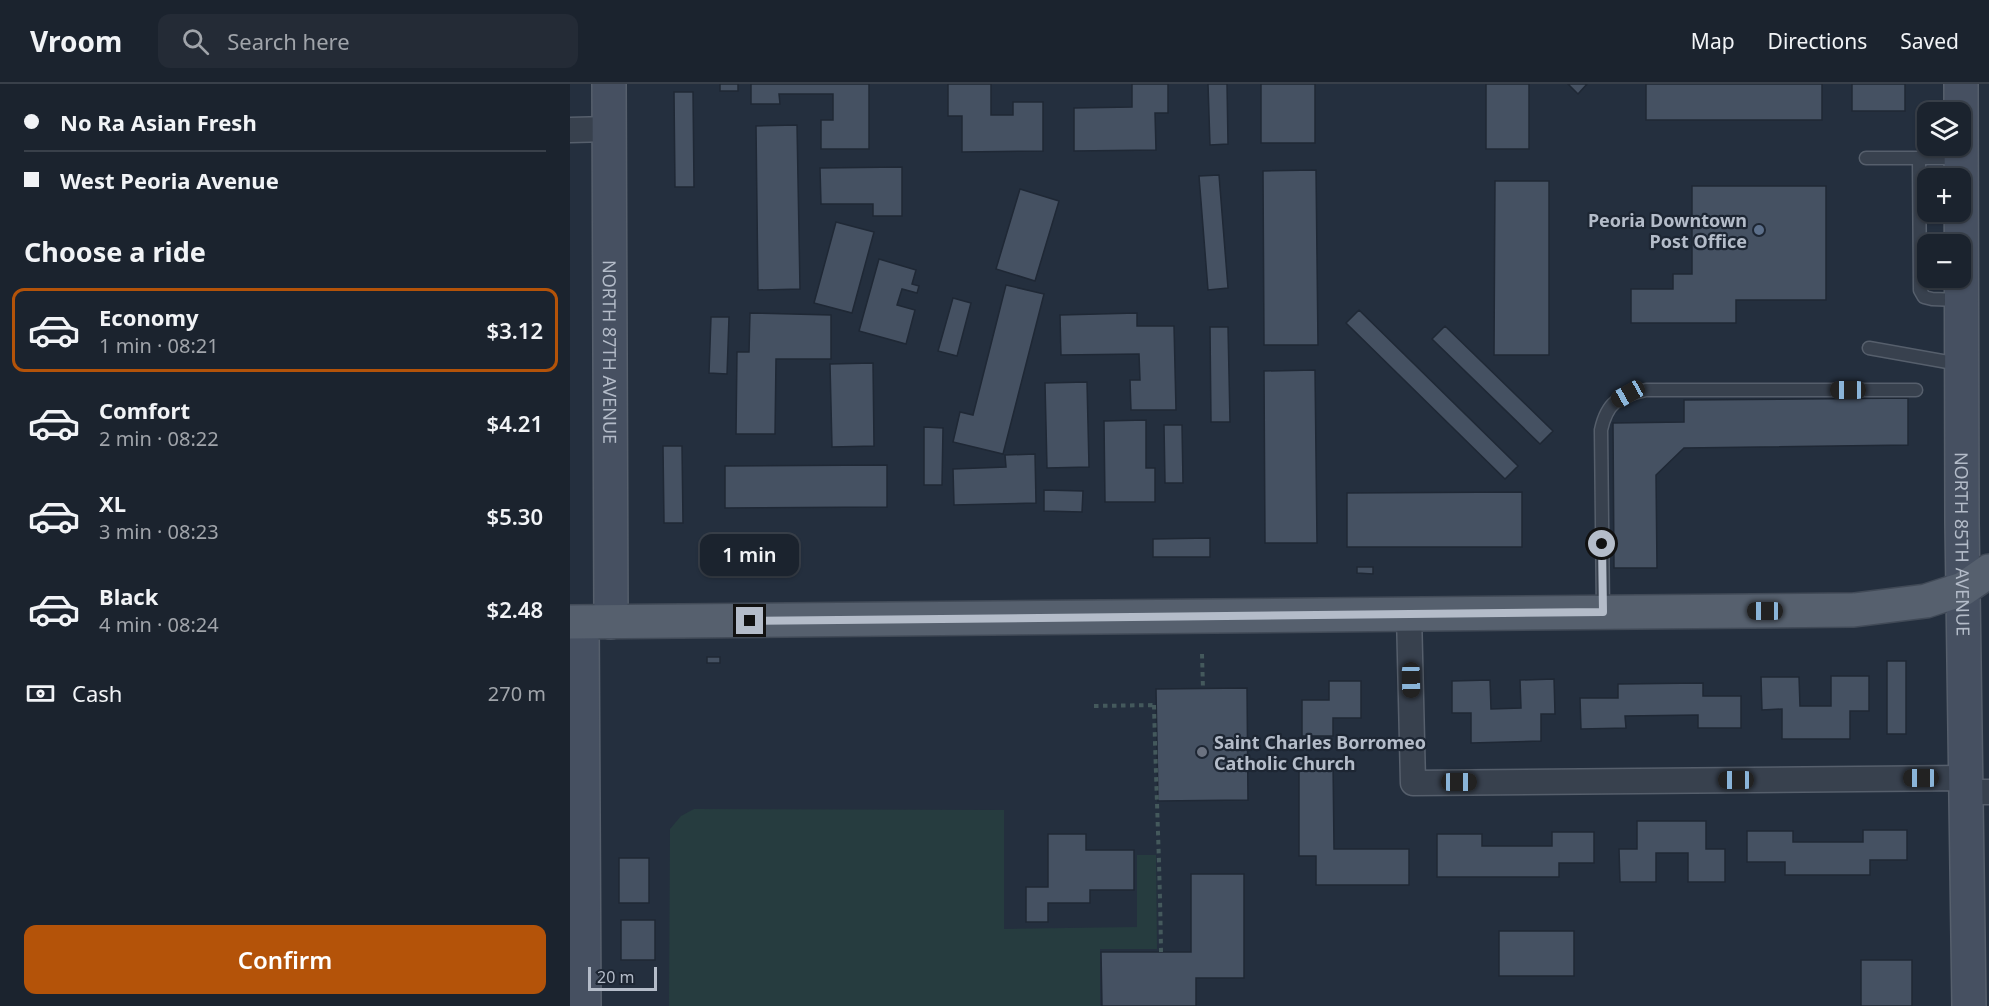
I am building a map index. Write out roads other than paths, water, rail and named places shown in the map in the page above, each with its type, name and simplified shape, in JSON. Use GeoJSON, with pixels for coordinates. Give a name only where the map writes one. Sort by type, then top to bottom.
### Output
{"type":"FeatureCollection","features":[{"type":"Feature","properties":{"kind":"main road"},"geometry":{"type":"LineString","coordinates":[[588,622],[1854,610],[1926,601],[1976,580]]}},
{"type":"Feature","properties":{"kind":"street","name":"NORTH 87TH AVENUE"},"geometry":{"type":"LineString","coordinates":[[584,1006],[588,622],[609,84]]}},
{"type":"Feature","properties":{"kind":"street","name":"NORTH 85TH AVENUE"},"geometry":{"type":"LineString","coordinates":[[1961,84],[1962,364],[1976,580],[1972,1004]]}},
{"type":"Feature","properties":{"kind":"street"},"geometry":{"type":"LineString","coordinates":[[570,130],[609,129]]}},
{"type":"Feature","properties":{"kind":"street"},"geometry":{"type":"LineString","coordinates":[[1409,614],[1413,783],[1973,787]]}},
{"type":"Feature","properties":{"kind":"lane"},"geometry":{"type":"LineString","coordinates":[[1866,158],[1961,158]]}},
{"type":"Feature","properties":{"kind":"lane"},"geometry":{"type":"LineString","coordinates":[[1919,158],[1920,290],[1924,297],[1932,299],[1962,300]]}},
{"type":"Feature","properties":{"kind":"lane"},"geometry":{"type":"LineString","coordinates":[[1869,348],[1962,364]]}},
{"type":"Feature","properties":{"kind":"lane"},"geometry":{"type":"LineString","coordinates":[[1603,612],[1601,430],[1605,413],[1616,400],[1628,394],[1646,390],[1916,390]]}},
{"type":"Feature","properties":{"kind":"place","name":"Peoria Downtown Post Office"},"geometry":{"type":"Point","coordinates":[1759,230]}},
{"type":"Feature","properties":{"kind":"place","name":"Saint Charles Borromeo Catholic Church"},"geometry":{"type":"Point","coordinates":[1202,752]}}]}
